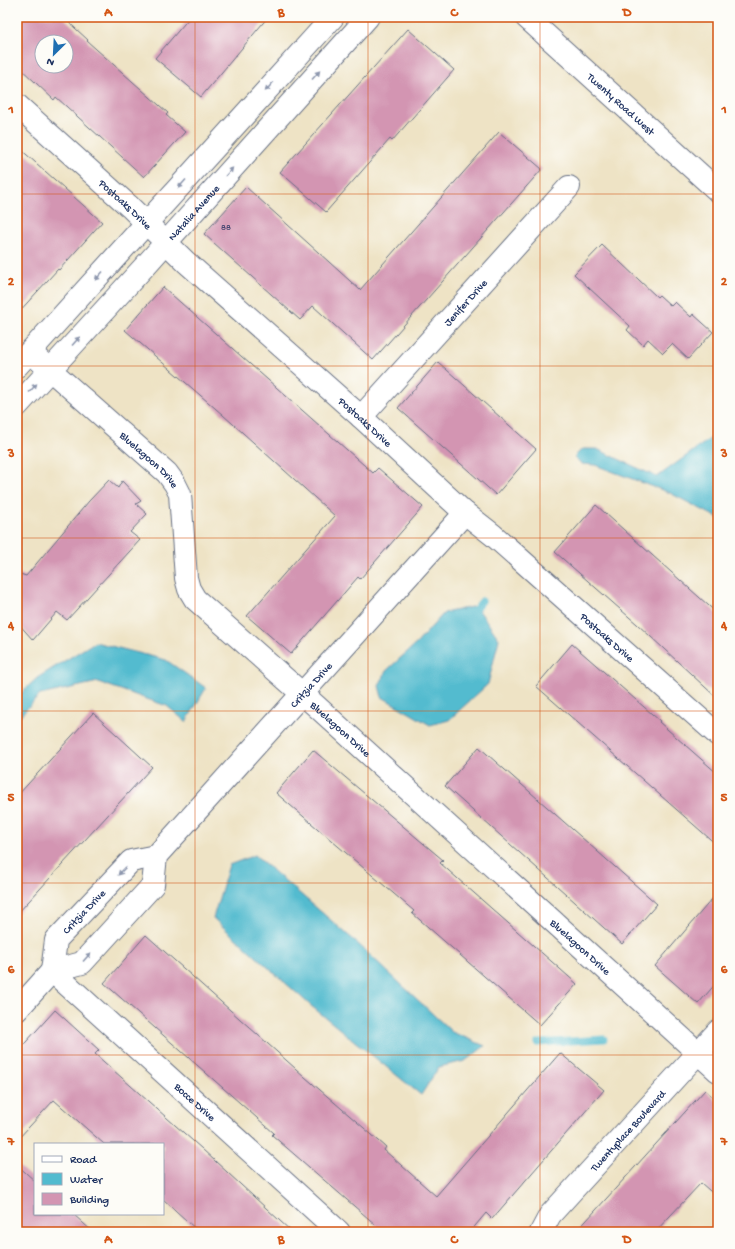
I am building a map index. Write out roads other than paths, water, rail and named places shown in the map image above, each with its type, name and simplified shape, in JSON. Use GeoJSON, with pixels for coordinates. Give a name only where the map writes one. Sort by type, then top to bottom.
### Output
{"type":"FeatureCollection","features":[{"type":"Feature","properties":{"kind":"street"},"geometry":{"type":"LineString","coordinates":[[24,359],[333,17]]}},
{"type":"Feature","properties":{"kind":"street","name":"Natalia Avenue"},"geometry":{"type":"LineString","coordinates":[[17,406],[368,17]]}},
{"type":"Feature","properties":{"kind":"street","name":"Twenty Road West"},"geometry":{"type":"LineString","coordinates":[[526,17],[718,191]]}},
{"type":"Feature","properties":{"kind":"street","name":"Postoaks Drive"},"geometry":{"type":"LineString","coordinates":[[17,105],[146,223],[186,262],[361,417],[465,513],[493,535],[718,735]]}},
{"type":"Feature","properties":{"kind":"street","name":"Jenifer Drive"},"geometry":{"type":"LineString","coordinates":[[361,417],[569,187]]}},
{"type":"Feature","properties":{"kind":"street","name":"Bluelagoon Drive"},"geometry":{"type":"LineString","coordinates":[[24,359],[50,370],[166,474],[175,484],[180,494],[186,578],[189,589],[195,599],[718,1071]]}},
{"type":"Feature","properties":{"kind":"street","name":"Critzia Drive"},"geometry":{"type":"LineString","coordinates":[[52,971],[56,940],[131,861],[156,856],[465,513]]}},
{"type":"Feature","properties":{"kind":"street"},"geometry":{"type":"LineString","coordinates":[[17,1010],[52,971],[82,962],[153,884],[156,856]]}},
{"type":"Feature","properties":{"kind":"street","name":"Bocce Drive"},"geometry":{"type":"LineString","coordinates":[[52,971],[339,1232]]}},
{"type":"Feature","properties":{"kind":"street","name":"Twentyplace Boulevard"},"geometry":{"type":"LineString","coordinates":[[541,1232],[550,1216],[718,1030]]}},
{"type":"Feature","properties":{"kind":"water"},"geometry":{"type":"Polygon","coordinates":[[[718,433],[718,518],[670,493],[595,465],[582,464],[574,457],[582,449],[597,449],[657,477],[718,433]]]}},
{"type":"Feature","properties":{"kind":"water"},"geometry":{"type":"Polygon","coordinates":[[[476,606],[499,639],[488,684],[449,720],[430,725],[382,697],[379,686],[386,671],[417,643],[444,613],[476,606]]]}},
{"type":"Feature","properties":{"kind":"water"},"geometry":{"type":"Polygon","coordinates":[[[95,642],[166,660],[206,688],[186,722],[167,706],[98,682],[40,695],[17,719],[17,697],[37,678],[95,642]]]}},
{"type":"Feature","properties":{"kind":"water"},"geometry":{"type":"Polygon","coordinates":[[[255,855],[355,941],[452,1032],[485,1046],[465,1061],[439,1067],[421,1095],[310,1005],[213,918],[229,865],[255,855]]]}},
{"type":"Feature","properties":{"kind":"waterway"},"geometry":{"type":"LineString","coordinates":[[472,613],[482,601]]}},
{"type":"Feature","properties":{"kind":"waterway"},"geometry":{"type":"LineString","coordinates":[[538,1043],[604,1039]]}}]}
